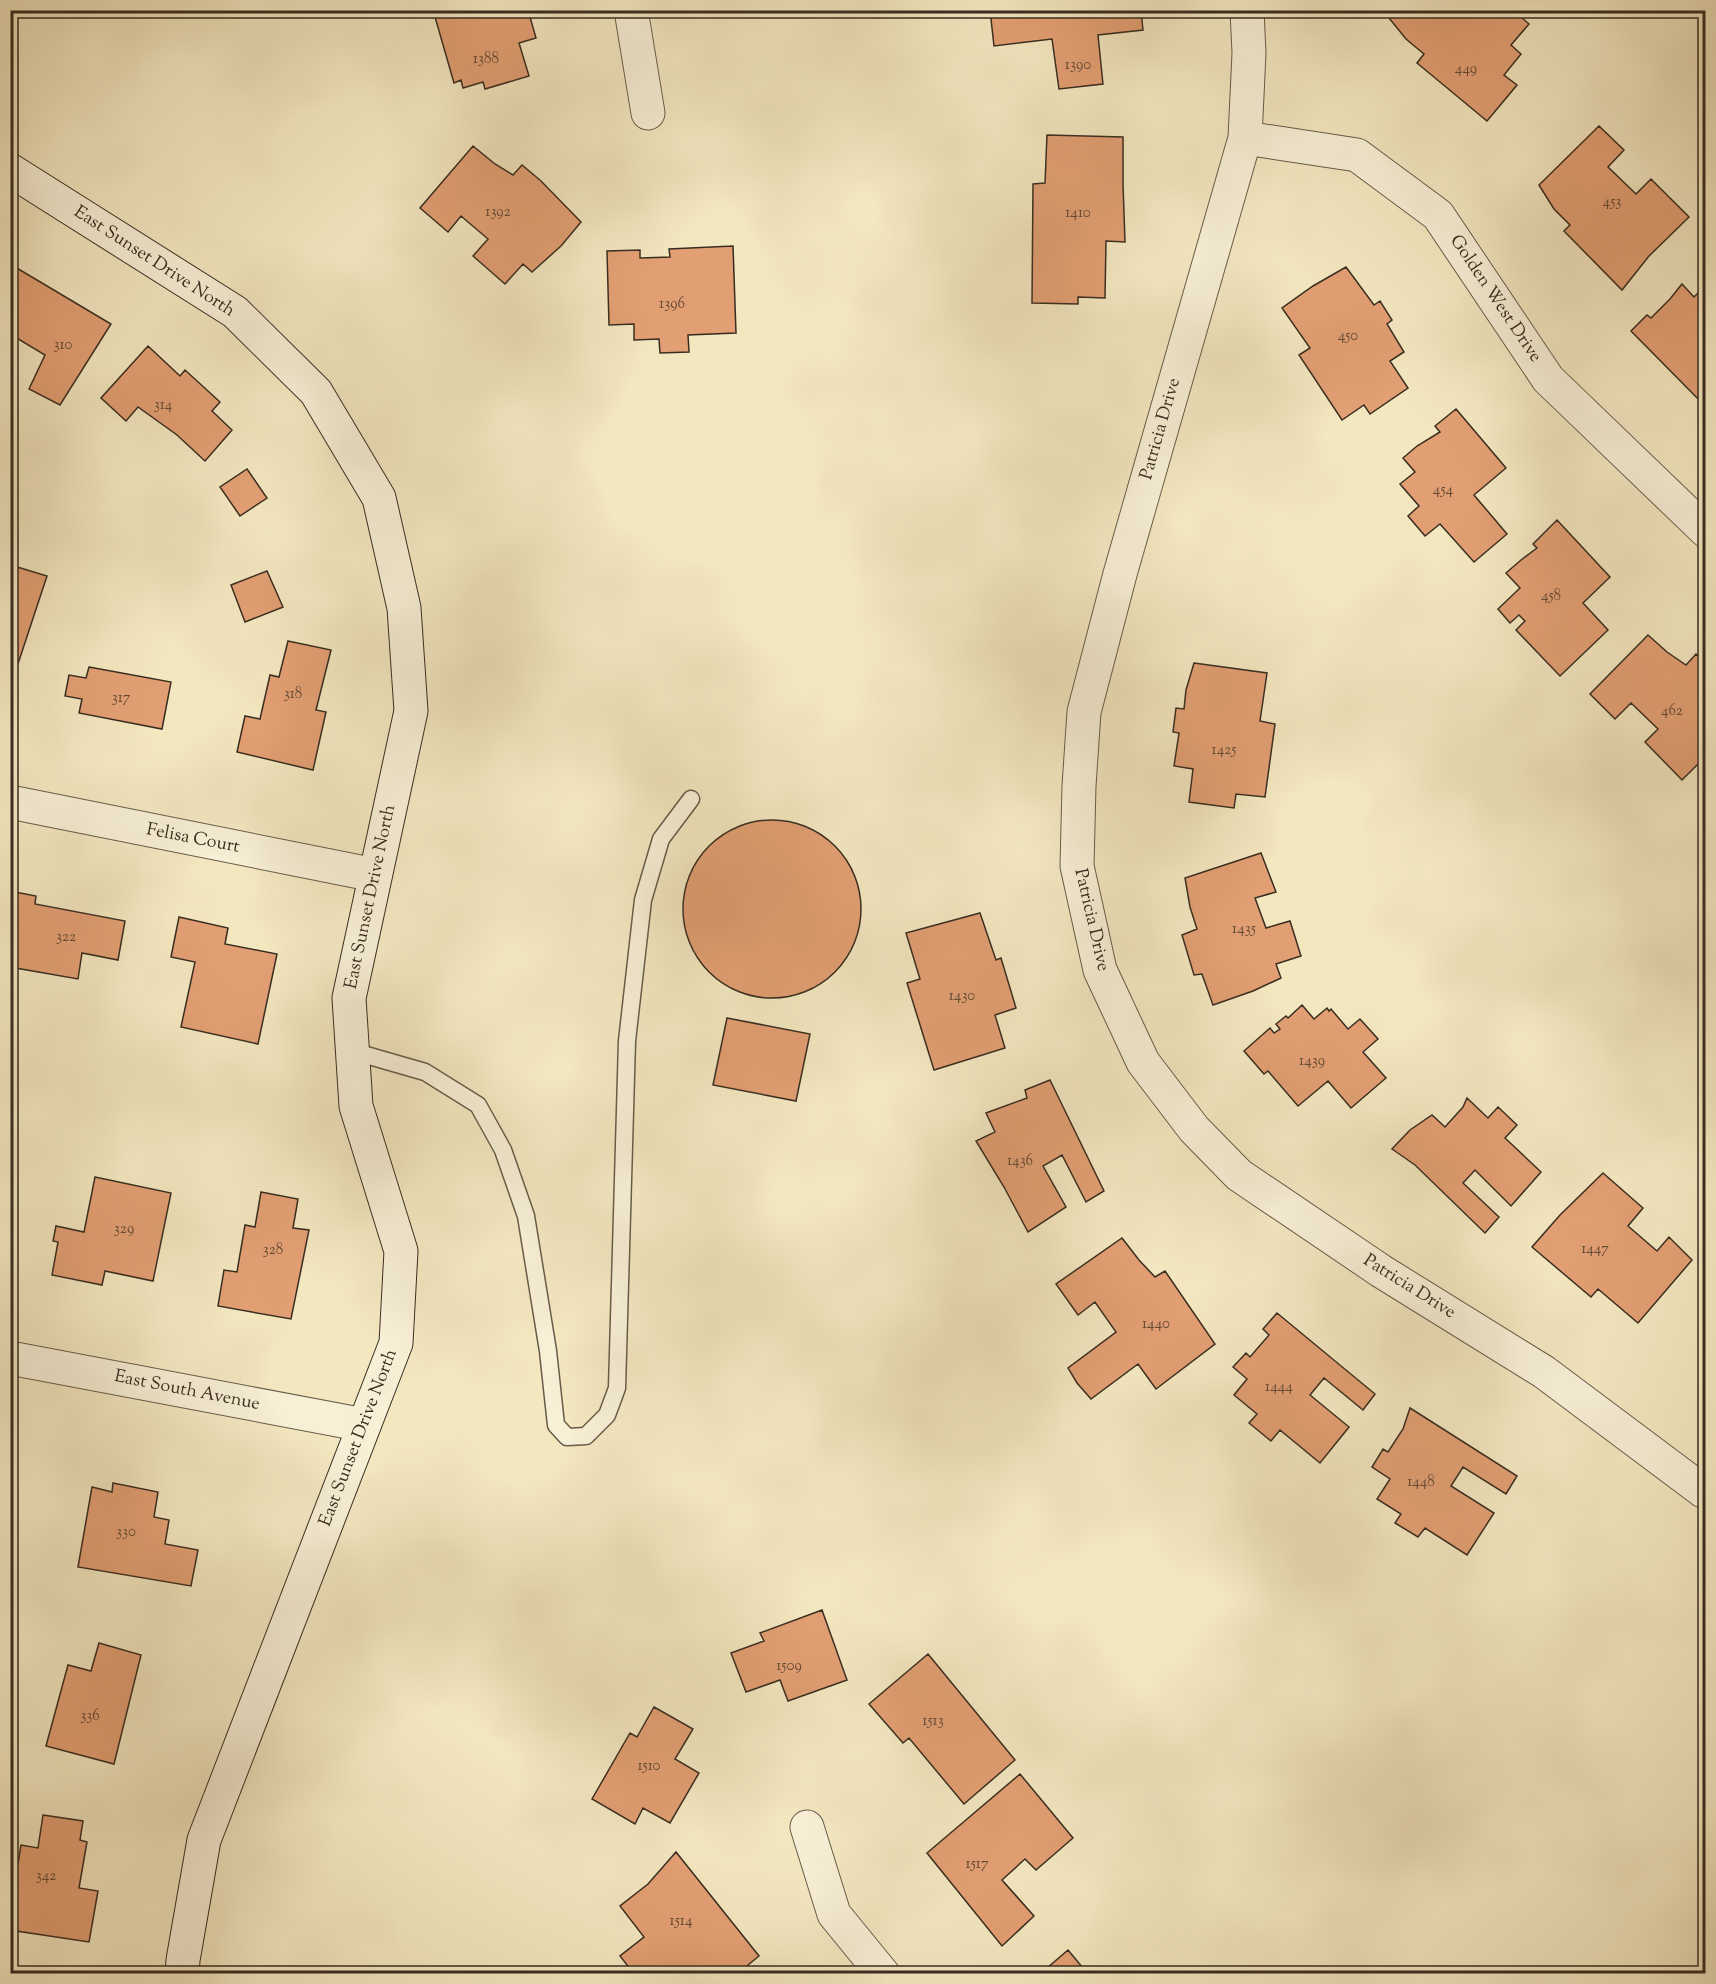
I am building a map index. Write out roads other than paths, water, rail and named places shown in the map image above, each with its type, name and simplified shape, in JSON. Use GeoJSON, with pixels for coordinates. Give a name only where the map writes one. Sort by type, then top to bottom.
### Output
{"type":"FeatureCollection","features":[{"type":"Feature","properties":{"kind":"street"},"geometry":{"type":"LineString","coordinates":[[632,10],[648,113]]}},
{"type":"Feature","properties":{"kind":"street","name":"Patricia Drive"},"geometry":{"type":"LineString","coordinates":[[1247,10],[1249,53],[1245,138],[1120,574],[1084,712],[1077,866],[1100,970],[1143,1062],[1194,1129],[1239,1175],[1381,1271],[1544,1372],[1703,1491]]}},
{"type":"Feature","properties":{"kind":"street","name":"Golden West Drive"},"geometry":{"type":"LineString","coordinates":[[1245,138],[1357,155],[1438,215],[1548,379],[1706,531]]}},
{"type":"Feature","properties":{"kind":"street","name":"East Sunset Drive North"},"geometry":{"type":"LineString","coordinates":[[10,170],[235,312],[316,392],[379,498],[404,608],[411,711],[348,998],[356,1106],[402,1251],[396,1343],[204,1840],[182,1974]]}},
{"type":"Feature","properties":{"kind":"street","name":"Felisa Court"},"geometry":{"type":"LineString","coordinates":[[10,802],[375,876]]}},
{"type":"Feature","properties":{"kind":"street","name":"East South Avenue"},"geometry":{"type":"LineString","coordinates":[[10,1358],[364,1425]]}},
{"type":"Feature","properties":{"kind":"street"},"geometry":{"type":"LineString","coordinates":[[807,1827],[834,1914],[883,1974]]}},
{"type":"Feature","properties":{"kind":"lane"},"geometry":{"type":"LineString","coordinates":[[352,1051],[425,1072],[478,1105],[503,1150],[526,1216],[548,1351],[556,1425],[567,1437],[586,1436],[607,1415],[617,1388],[627,1041],[643,900],[661,839],[691,799]]}}]}
